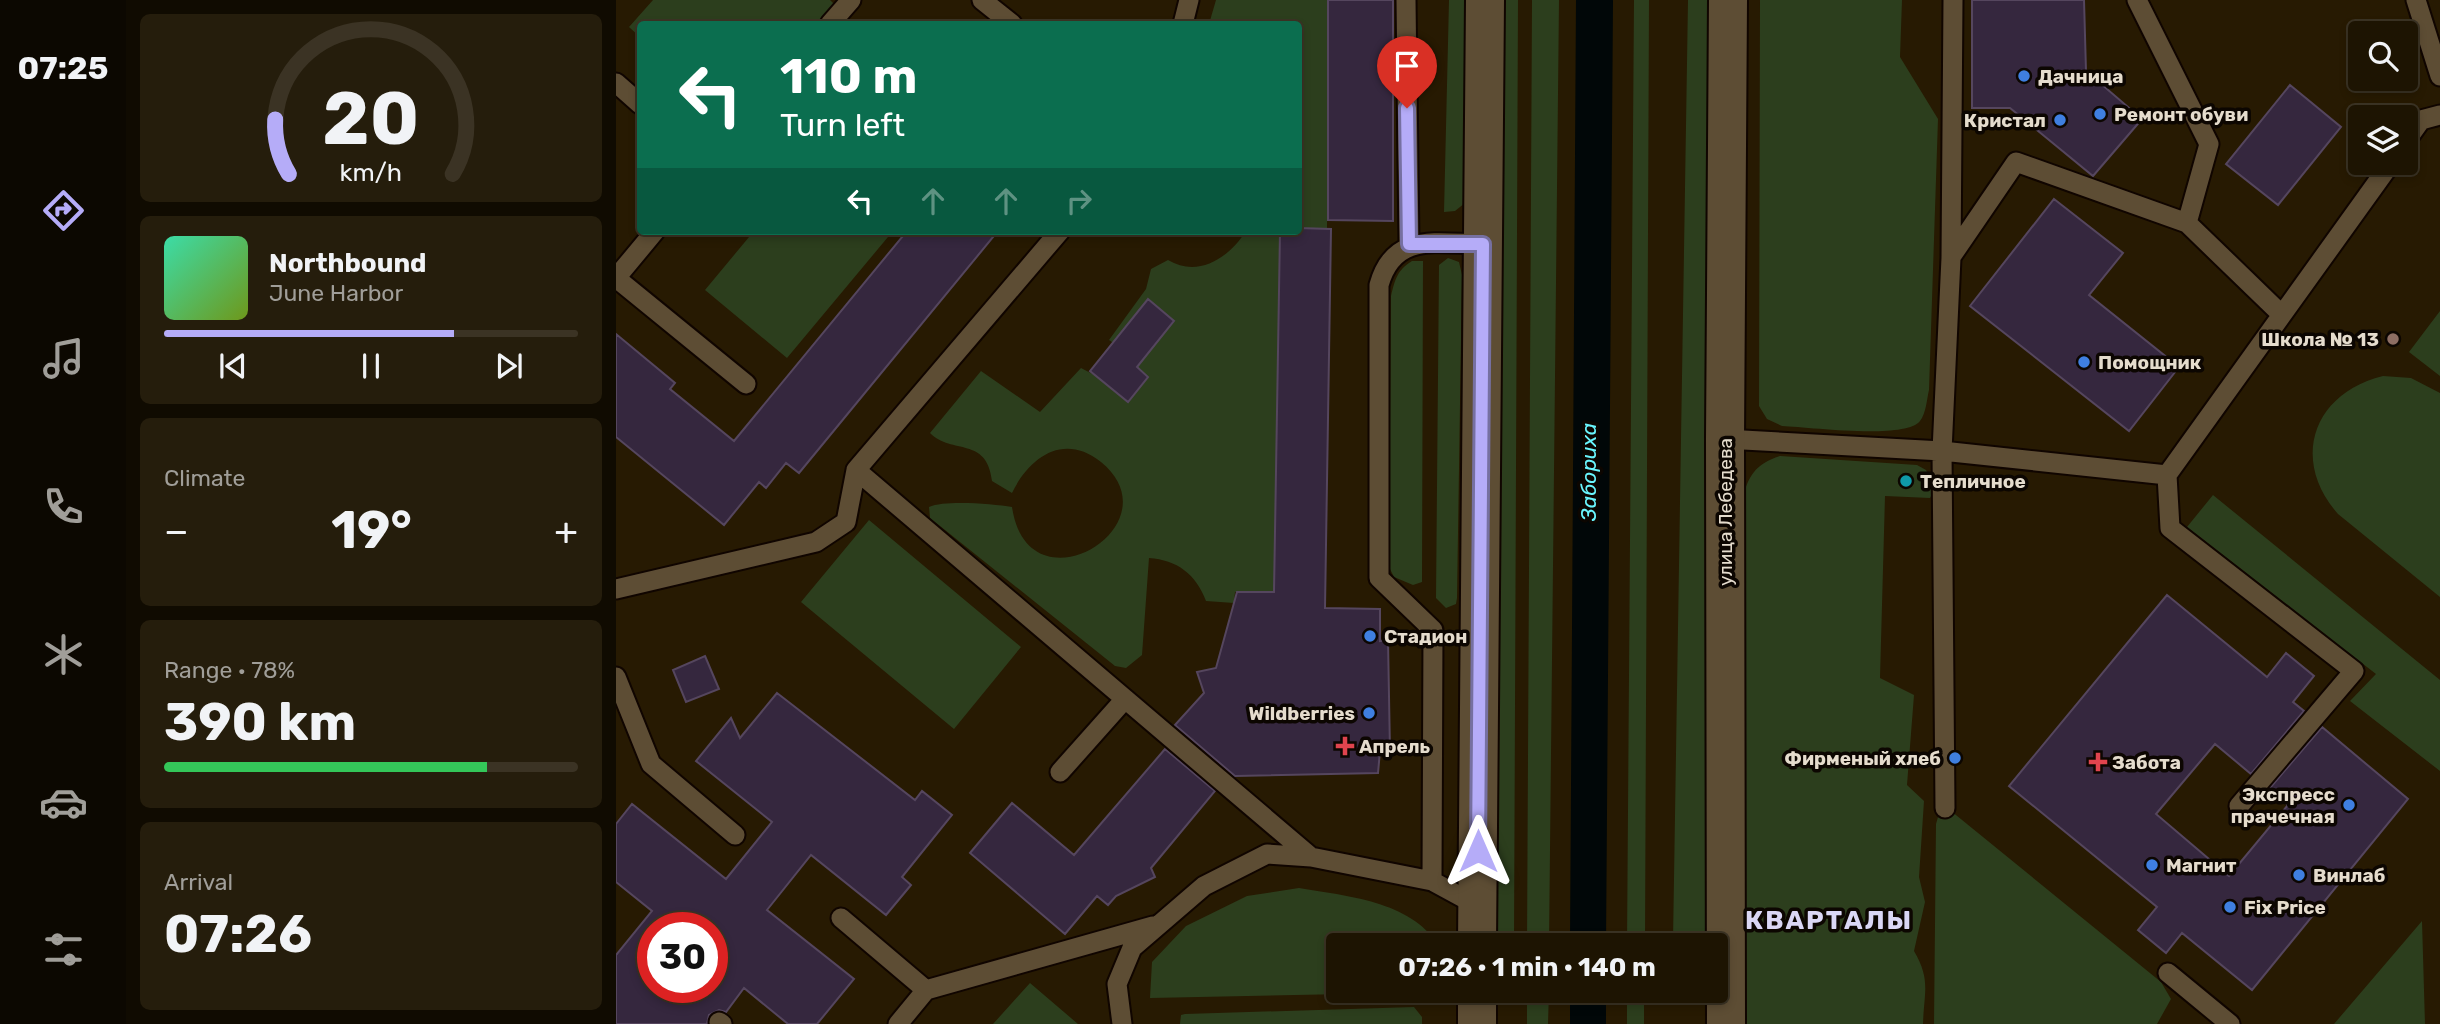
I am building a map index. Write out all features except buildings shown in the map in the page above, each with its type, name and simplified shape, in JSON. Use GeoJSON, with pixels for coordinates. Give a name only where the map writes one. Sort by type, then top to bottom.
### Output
{"type":"FeatureCollection","features":[{"type":"Feature","properties":{"kind":"street"},"geometry":{"type":"LineString","coordinates":[[1477,933],[1485,0]]}},
{"type":"Feature","properties":{"kind":"street","name":"улица Лебедева"},"geometry":{"type":"LineString","coordinates":[[1726,1024],[1725,439],[1728,0]]}},
{"type":"Feature","properties":{"kind":"street"},"geometry":{"type":"LineString","coordinates":[[1477,1003],[1477,1024]]}},
{"type":"Feature","properties":{"kind":"lane"},"geometry":{"type":"LineString","coordinates":[[833,21],[851,0]]}},
{"type":"Feature","properties":{"kind":"lane"},"geometry":{"type":"LineString","coordinates":[[982,0],[1008,21]]}},
{"type":"Feature","properties":{"kind":"lane"},"geometry":{"type":"LineString","coordinates":[[1184,21],[1189,0]]}},
{"type":"Feature","properties":{"kind":"lane"},"geometry":{"type":"LineString","coordinates":[[1406,0],[1409,244]]}},
{"type":"Feature","properties":{"kind":"lane"},"geometry":{"type":"LineString","coordinates":[[1945,808],[1942,451],[1951,258],[1953,0]]}},
{"type":"Feature","properties":{"kind":"lane"},"geometry":{"type":"LineString","coordinates":[[2137,0],[2209,144],[2187,223]]}},
{"type":"Feature","properties":{"kind":"lane"},"geometry":{"type":"LineString","coordinates":[[2416,0],[2440,76]]}},
{"type":"Feature","properties":{"kind":"lane"},"geometry":{"type":"LineString","coordinates":[[616,83],[637,101]]}},
{"type":"Feature","properties":{"kind":"lane"},"geometry":{"type":"LineString","coordinates":[[2418,124],[2421,120],[2440,115]]}},
{"type":"Feature","properties":{"kind":"lane"},"geometry":{"type":"LineString","coordinates":[[1951,258],[2017,163],[2187,223],[2280,313]]}},
{"type":"Feature","properties":{"kind":"lane"},"geometry":{"type":"LineString","coordinates":[[2239,806],[2354,671],[2170,528],[2167,475],[2280,313],[2382,175]]}},
{"type":"Feature","properties":{"kind":"lane"},"geometry":{"type":"LineString","coordinates":[[652,235],[616,278],[746,384]]}},
{"type":"Feature","properties":{"kind":"lane"},"geometry":{"type":"LineString","coordinates":[[616,589],[816,542],[846,522],[856,470],[1057,235]]}},
{"type":"Feature","properties":{"kind":"lane"},"geometry":{"type":"LineString","coordinates":[[1432,881],[1433,630],[1379,578],[1379,285],[1383,269],[1394,254],[1409,244],[1483,244]]}},
{"type":"Feature","properties":{"kind":"lane"},"geometry":{"type":"LineString","coordinates":[[1725,439],[1942,451],[2167,475]]}},
{"type":"Feature","properties":{"kind":"lane"},"geometry":{"type":"LineString","coordinates":[[856,470],[1311,857]]}},
{"type":"Feature","properties":{"kind":"lane"},"geometry":{"type":"LineString","coordinates":[[616,677],[651,764],[735,835]]}},
{"type":"Feature","properties":{"kind":"lane"},"geometry":{"type":"LineString","coordinates":[[1060,772],[1125,699]]}},
{"type":"Feature","properties":{"kind":"lane"},"geometry":{"type":"LineString","coordinates":[[1122,1024],[1117,984],[1132,948],[1204,886],[1267,854],[1311,857],[1432,881],[1478,906]]}},
{"type":"Feature","properties":{"kind":"lane"},"geometry":{"type":"LineString","coordinates":[[841,918],[926,990]]}},
{"type":"Feature","properties":{"kind":"lane"},"geometry":{"type":"LineString","coordinates":[[898,1024],[926,990],[1161,924]]}},
{"type":"Feature","properties":{"kind":"lane"},"geometry":{"type":"LineString","coordinates":[[2168,973],[2224,1022]]}},
{"type":"Feature","properties":{"kind":"green space"},"geometry":{"type":"Polygon","coordinates":[[[653,0],[830,0],[834,4],[819,21],[637,21],[637,34],[629,27],[653,0]]]}},
{"type":"Feature","properties":{"kind":"green space"},"geometry":{"type":"Polygon","coordinates":[[[1216,0],[1328,0],[1327,229],[1302,228],[1302,21],[1210,21],[1216,0]]]}},
{"type":"Feature","properties":{"kind":"green space"},"geometry":{"type":"Polygon","coordinates":[[[1449,0],[1470,0],[1465,203],[1455,211],[1444,212],[1449,0]]]}},
{"type":"Feature","properties":{"kind":"green space"},"geometry":{"type":"Polygon","coordinates":[[[1501,0],[1518,0],[1514,933],[1493,933],[1501,0]]]}},
{"type":"Feature","properties":{"kind":"green space"},"geometry":{"type":"Polygon","coordinates":[[[1532,0],[1559,0],[1549,933],[1527,933],[1532,0]]]}},
{"type":"Feature","properties":{"kind":"green space"},"geometry":{"type":"Polygon","coordinates":[[[1634,0],[1649,0],[1645,933],[1627,933],[1634,0]]]}},
{"type":"Feature","properties":{"kind":"green space"},"geometry":{"type":"Polygon","coordinates":[[[1688,0],[1719,0],[1712,933],[1673,933],[1688,0]]]}},
{"type":"Feature","properties":{"kind":"green space"},"geometry":{"type":"Polygon","coordinates":[[[1760,0],[1902,0],[1900,57],[1938,119],[1929,390],[1922,418],[1911,427],[1877,431],[1782,426],[1767,419],[1759,406],[1760,0]]]}},
{"type":"Feature","properties":{"kind":"green space"},"geometry":{"type":"Polygon","coordinates":[[[751,235],[890,235],[787,358],[705,290],[751,235]]]}},
{"type":"Feature","properties":{"kind":"green space"},"geometry":{"type":"Polygon","coordinates":[[[1243,235],[1280,235],[1274,592],[1235,592],[1234,603],[1206,601],[1197,583],[1184,570],[1177,565],[1149,558],[1142,655],[1126,668],[1115,666],[930,518],[929,507],[957,503],[1012,507],[1024,539],[1043,555],[1067,557],[1091,549],[1111,533],[1122,511],[1120,486],[1101,462],[1087,453],[1073,449],[1049,453],[1028,469],[1012,493],[992,481],[989,467],[976,452],[939,440],[930,433],[981,371],[1040,412],[1081,368],[1104,380],[1124,350],[1109,340],[1146,289],[1151,269],[1168,260],[1190,267],[1201,266],[1222,257],[1243,235]]]}},
{"type":"Feature","properties":{"kind":"green space"},"geometry":{"type":"Polygon","coordinates":[[[1448,258],[1459,262],[1462,275],[1457,598],[1456,604],[1446,608],[1436,598],[1439,265],[1448,258]]]}},
{"type":"Feature","properties":{"kind":"green space"},"geometry":{"type":"Polygon","coordinates":[[[1412,261],[1423,261],[1422,582],[1413,585],[1394,577],[1389,567],[1391,296],[1397,276],[1412,261]]]}},
{"type":"Feature","properties":{"kind":"green space"},"geometry":{"type":"Polygon","coordinates":[[[2440,311],[2440,376],[2409,352],[2440,311]]]}},
{"type":"Feature","properties":{"kind":"green space"},"geometry":{"type":"Polygon","coordinates":[[[2383,376],[2411,378],[2440,393],[2440,597],[2338,514],[2323,493],[2315,472],[2313,451],[2316,431],[2325,413],[2340,397],[2359,385],[2383,376]]]}},
{"type":"Feature","properties":{"kind":"green space"},"geometry":{"type":"Polygon","coordinates":[[[1780,456],[1917,465],[1926,470],[1935,488],[1930,498],[1885,496],[1880,678],[1914,695],[1907,785],[1924,801],[1919,877],[1925,902],[1914,951],[1925,978],[1923,1024],[1744,1024],[1742,501],[1754,472],[1764,463],[1780,456]]]}},
{"type":"Feature","properties":{"kind":"green space"},"geometry":{"type":"Polygon","coordinates":[[[2213,495],[2440,680],[2440,771],[2350,701],[2376,674],[2187,527],[2213,495]]]}},
{"type":"Feature","properties":{"kind":"green space"},"geometry":{"type":"Polygon","coordinates":[[[869,520],[1021,647],[954,729],[801,602],[869,520]]]}},
{"type":"Feature","properties":{"kind":"green space"},"geometry":{"type":"Polygon","coordinates":[[[1951,811],[2161,982],[2171,999],[2157,1024],[1934,1024],[1936,824],[1938,817],[1951,811]]]}},
{"type":"Feature","properties":{"kind":"green space"},"geometry":{"type":"Polygon","coordinates":[[[1299,888],[1357,898],[1395,910],[1412,919],[1428,933],[1326,933],[1326,994],[1150,998],[1152,962],[1186,926],[1247,896],[1299,888]]]}},
{"type":"Feature","properties":{"kind":"green space"},"geometry":{"type":"Polygon","coordinates":[[[2422,921],[2425,1024],[2334,1024],[2422,921]]]}},
{"type":"Feature","properties":{"kind":"green space"},"geometry":{"type":"Polygon","coordinates":[[[1030,983],[1078,1024],[993,1024],[1030,983]]]}},
{"type":"Feature","properties":{"kind":"green space"},"geometry":{"type":"Polygon","coordinates":[[[1527,1003],[1549,1003],[1548,1024],[1527,1024],[1527,1003]]]}},
{"type":"Feature","properties":{"kind":"green space"},"geometry":{"type":"Polygon","coordinates":[[[1627,1003],[1644,1003],[1644,1024],[1627,1024],[1627,1003]]]}},
{"type":"Feature","properties":{"kind":"green space"},"geometry":{"type":"Polygon","coordinates":[[[1414,1007],[1422,1017],[1422,1024],[1180,1024],[1181,1015],[1185,1014],[1414,1007]]]}},
{"type":"Feature","properties":{"kind":"water","name":"Забориха"},"geometry":{"type":"Polygon","coordinates":[[[1576,0],[1613,0],[1606,933],[1570,933],[1576,0]]]}},
{"type":"Feature","properties":{"kind":"water"},"geometry":{"type":"Polygon","coordinates":[[[1570,1003],[1606,1003],[1606,1024],[1570,1024],[1570,1003]]]}},
{"type":"Feature","properties":{"kind":"place","name":"Дачница"},"geometry":{"type":"Point","coordinates":[2024,76]}},
{"type":"Feature","properties":{"kind":"place","name":"Ремонт обуви"},"geometry":{"type":"Point","coordinates":[2100,114]}},
{"type":"Feature","properties":{"kind":"place","name":"Кристал"},"geometry":{"type":"Point","coordinates":[2060,120]}},
{"type":"Feature","properties":{"kind":"place","name":"Школа № 13"},"geometry":{"type":"Point","coordinates":[2393,339]}},
{"type":"Feature","properties":{"kind":"place","name":"Помощник"},"geometry":{"type":"Point","coordinates":[2084,362]}},
{"type":"Feature","properties":{"kind":"place","name":"Тепличное"},"geometry":{"type":"Point","coordinates":[1906,481]}},
{"type":"Feature","properties":{"kind":"place","name":"Стадион"},"geometry":{"type":"Point","coordinates":[1370,636]}},
{"type":"Feature","properties":{"kind":"place","name":"Wildberries"},"geometry":{"type":"Point","coordinates":[1369,713]}},
{"type":"Feature","properties":{"kind":"place","name":"Апрель"},"geometry":{"type":"Point","coordinates":[1345,746]}},
{"type":"Feature","properties":{"kind":"place","name":"Фирменый хлеб"},"geometry":{"type":"Point","coordinates":[1955,758]}},
{"type":"Feature","properties":{"kind":"place","name":"Забота"},"geometry":{"type":"Point","coordinates":[2098,762]}},
{"type":"Feature","properties":{"kind":"place","name":"Экспресс прачечная"},"geometry":{"type":"Point","coordinates":[2349,805]}},
{"type":"Feature","properties":{"kind":"place","name":"Магнит"},"geometry":{"type":"Point","coordinates":[2152,865]}},
{"type":"Feature","properties":{"kind":"place","name":"Винлаб"},"geometry":{"type":"Point","coordinates":[2299,875]}},
{"type":"Feature","properties":{"kind":"place","name":"Fix Price"},"geometry":{"type":"Point","coordinates":[2230,907]}},
{"type":"Feature","properties":{"kind":"district","name":"КВАРТАЛЫ"},"geometry":{"type":"Point","coordinates":[1829,920]}},
{"type":"Feature","properties":{"kind":"route"},"geometry":{"type":"LineString","coordinates":[[1407,108],[1409,244],[1483,244],[1478,851]]}}]}
